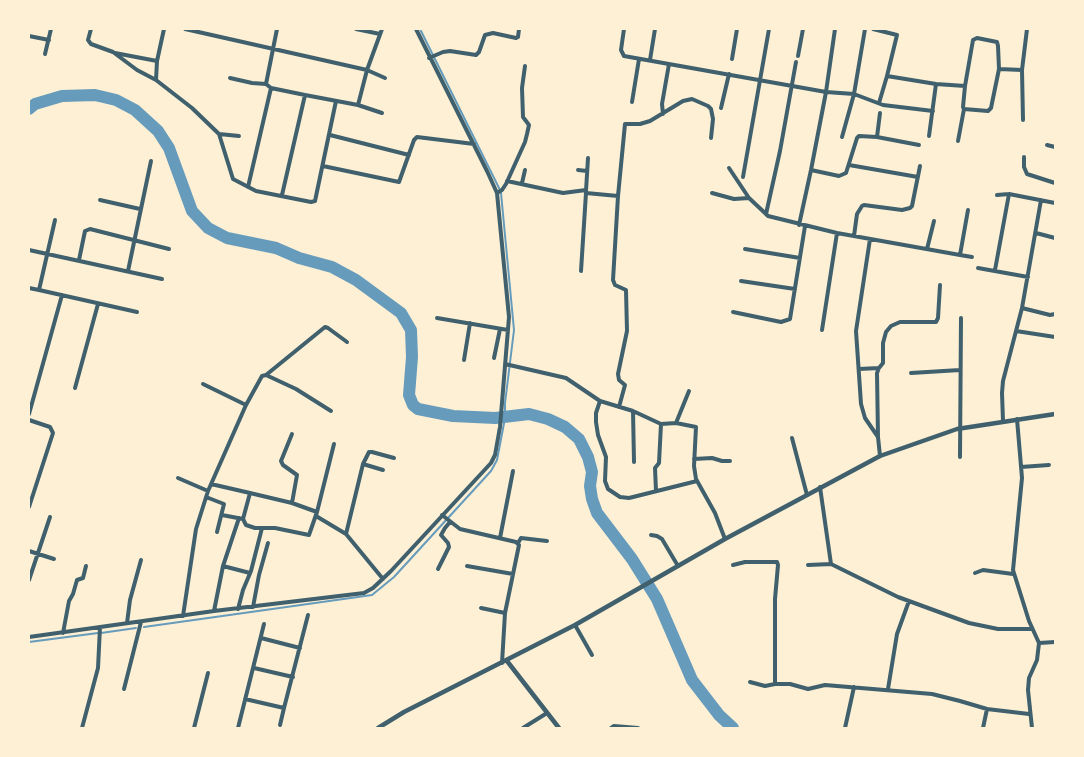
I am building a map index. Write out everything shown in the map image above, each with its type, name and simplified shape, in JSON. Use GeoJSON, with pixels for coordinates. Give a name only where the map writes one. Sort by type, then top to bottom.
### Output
{"type":"FeatureCollection","features":[{"type":"Feature","properties":{"kind":"street"},"geometry":{"type":"LineString","coordinates":[[45,54],[51,29]]}},
{"type":"Feature","properties":{"kind":"street"},"geometry":{"type":"LineString","coordinates":[[91,29],[88,40],[90,44],[113,52],[157,61]]}},
{"type":"Feature","properties":{"kind":"street"},"geometry":{"type":"LineString","coordinates":[[156,80],[157,61],[164,29]]}},
{"type":"Feature","properties":{"kind":"street"},"geometry":{"type":"LineString","coordinates":[[185,29],[367,70],[385,78]]}},
{"type":"Feature","properties":{"kind":"street"},"geometry":{"type":"LineString","coordinates":[[266,84],[277,29]]}},
{"type":"Feature","properties":{"kind":"street"},"geometry":{"type":"LineString","coordinates":[[356,29],[380,34]]}},
{"type":"Feature","properties":{"kind":"street"},"geometry":{"type":"LineString","coordinates":[[358,106],[367,70],[382,29]]}},
{"type":"Feature","properties":{"kind":"street"},"geometry":{"type":"LineString","coordinates":[[29,637],[214,611],[360,594],[370,590],[383,579],[491,463],[495,455],[500,427],[508,365],[510,317],[497,193],[432,57],[416,29]]}},
{"type":"Feature","properties":{"kind":"street"},"geometry":{"type":"LineString","coordinates":[[432,57],[450,51],[476,55],[479,52],[485,35],[493,33],[516,38],[519,29]]}},
{"type":"Feature","properties":{"kind":"street"},"geometry":{"type":"LineString","coordinates":[[624,29],[621,47],[622,55],[826,92],[854,94],[879,103],[933,111]]}},
{"type":"Feature","properties":{"kind":"street"},"geometry":{"type":"LineString","coordinates":[[650,60],[655,29]]}},
{"type":"Feature","properties":{"kind":"street"},"geometry":{"type":"LineString","coordinates":[[732,59],[737,29]]}},
{"type":"Feature","properties":{"kind":"street"},"geometry":{"type":"LineString","coordinates":[[743,177],[769,29]]}},
{"type":"Feature","properties":{"kind":"street"},"geometry":{"type":"LineString","coordinates":[[798,56],[803,29]]}},
{"type":"Feature","properties":{"kind":"street"},"geometry":{"type":"LineString","coordinates":[[799,224],[826,92],[835,29]]}},
{"type":"Feature","properties":{"kind":"street"},"geometry":{"type":"LineString","coordinates":[[842,137],[854,94],[865,29]]}},
{"type":"Feature","properties":{"kind":"street"},"geometry":{"type":"LineString","coordinates":[[873,29],[897,35]]}},
{"type":"Feature","properties":{"kind":"street"},"geometry":{"type":"LineString","coordinates":[[879,103],[900,29]]}},
{"type":"Feature","properties":{"kind":"street"},"geometry":{"type":"LineString","coordinates":[[1023,120],[1022,70],[1027,29]]}},
{"type":"Feature","properties":{"kind":"street"},"geometry":{"type":"LineString","coordinates":[[29,36],[48,40]]}},
{"type":"Feature","properties":{"kind":"street"},"geometry":{"type":"LineString","coordinates":[[958,141],[964,109],[964,86],[973,40],[977,38],[996,42],[998,46],[999,69],[990,110],[988,112],[964,109]]}},
{"type":"Feature","properties":{"kind":"street"},"geometry":{"type":"LineString","coordinates":[[113,52],[137,70],[156,80],[192,108],[219,134],[233,179],[256,191],[314,202],[336,101]]}},
{"type":"Feature","properties":{"kind":"street"},"geometry":{"type":"LineString","coordinates":[[632,102],[639,58]]}},
{"type":"Feature","properties":{"kind":"street"},"geometry":{"type":"LineString","coordinates":[[766,214],[780,151],[796,62]]}},
{"type":"Feature","properties":{"kind":"street"},"geometry":{"type":"LineString","coordinates":[[663,114],[662,104],[670,64]]}},
{"type":"Feature","properties":{"kind":"street"},"geometry":{"type":"LineString","coordinates":[[497,193],[502,190],[507,181],[525,142],[529,125],[523,117],[522,88],[525,66]]}},
{"type":"Feature","properties":{"kind":"street"},"geometry":{"type":"LineString","coordinates":[[999,69],[1022,70]]}},
{"type":"Feature","properties":{"kind":"street"},"geometry":{"type":"LineString","coordinates":[[721,108],[729,74]]}},
{"type":"Feature","properties":{"kind":"street"},"geometry":{"type":"LineString","coordinates":[[887,76],[936,84],[964,86]]}},
{"type":"Feature","properties":{"kind":"street"},"geometry":{"type":"LineString","coordinates":[[230,78],[266,84],[271,88],[336,101],[382,113]]}},
{"type":"Feature","properties":{"kind":"street"},"geometry":{"type":"LineString","coordinates":[[929,136],[936,84]]}},
{"type":"Feature","properties":{"kind":"street"},"geometry":{"type":"LineString","coordinates":[[248,187],[271,88]]}},
{"type":"Feature","properties":{"kind":"street"},"geometry":{"type":"LineString","coordinates":[[282,195],[305,95]]}},
{"type":"Feature","properties":{"kind":"street"},"geometry":{"type":"LineString","coordinates":[[619,407],[625,384],[619,380],[618,374],[627,330],[626,290],[615,285],[613,280],[625,124],[640,124],[663,114],[683,101],[692,99],[711,109],[713,119],[711,138]]}},
{"type":"Feature","properties":{"kind":"street"},"geometry":{"type":"LineString","coordinates":[[877,137],[880,113]]}},
{"type":"Feature","properties":{"kind":"street"},"geometry":{"type":"LineString","coordinates":[[219,134],[239,136]]}},
{"type":"Feature","properties":{"kind":"street"},"geometry":{"type":"LineString","coordinates":[[330,135],[409,154]]}},
{"type":"Feature","properties":{"kind":"street"},"geometry":{"type":"LineString","coordinates":[[811,170],[840,176],[846,173],[857,138],[863,135],[919,145]]}},
{"type":"Feature","properties":{"kind":"street"},"geometry":{"type":"LineString","coordinates":[[322,166],[399,182],[414,140],[420,137],[474,144]]}},
{"type":"Feature","properties":{"kind":"street"},"geometry":{"type":"LineString","coordinates":[[1047,145],[1055,147]]}},
{"type":"Feature","properties":{"kind":"street"},"geometry":{"type":"LineString","coordinates":[[1024,157],[1024,167],[1027,174],[1055,183]]}},
{"type":"Feature","properties":{"kind":"street"},"geometry":{"type":"LineString","coordinates":[[581,271],[588,158]]}},
{"type":"Feature","properties":{"kind":"street"},"geometry":{"type":"LineString","coordinates":[[128,271],[151,161]]}},
{"type":"Feature","properties":{"kind":"street"},"geometry":{"type":"LineString","coordinates":[[849,165],[918,178]]}},
{"type":"Feature","properties":{"kind":"street"},"geometry":{"type":"LineString","coordinates":[[854,236],[857,214],[862,206],[902,210],[912,206],[920,166]]}},
{"type":"Feature","properties":{"kind":"street"},"geometry":{"type":"LineString","coordinates":[[729,168],[749,198],[772,218],[837,233],[972,258]]}},
{"type":"Feature","properties":{"kind":"street"},"geometry":{"type":"LineString","coordinates":[[522,183],[526,170]]}},
{"type":"Feature","properties":{"kind":"street"},"geometry":{"type":"LineString","coordinates":[[578,170],[587,171]]}},
{"type":"Feature","properties":{"kind":"street"},"geometry":{"type":"LineString","coordinates":[[507,181],[563,193],[586,192],[618,196]]}},
{"type":"Feature","properties":{"kind":"street"},"geometry":{"type":"LineString","coordinates":[[712,194],[734,199],[749,198]]}},
{"type":"Feature","properties":{"kind":"street"},"geometry":{"type":"LineString","coordinates":[[994,270],[1009,194]]}},
{"type":"Feature","properties":{"kind":"street"},"geometry":{"type":"LineString","coordinates":[[997,195],[1009,194],[1055,203]]}},
{"type":"Feature","properties":{"kind":"street"},"geometry":{"type":"LineString","coordinates":[[100,200],[140,209]]}},
{"type":"Feature","properties":{"kind":"street"},"geometry":{"type":"LineString","coordinates":[[1003,421],[1003,381],[1022,308],[1041,200]]}},
{"type":"Feature","properties":{"kind":"street"},"geometry":{"type":"LineString","coordinates":[[960,255],[968,210]]}},
{"type":"Feature","properties":{"kind":"street"},"geometry":{"type":"LineString","coordinates":[[39,290],[55,220]]}},
{"type":"Feature","properties":{"kind":"street"},"geometry":{"type":"LineString","coordinates":[[927,249],[934,221]]}},
{"type":"Feature","properties":{"kind":"street"},"geometry":{"type":"LineString","coordinates":[[733,312],[785,322],[790,319],[805,226]]}},
{"type":"Feature","properties":{"kind":"street"},"geometry":{"type":"LineString","coordinates":[[79,260],[85,231],[89,229],[169,249]]}},
{"type":"Feature","properties":{"kind":"street"},"geometry":{"type":"LineString","coordinates":[[822,330],[837,233]]}},
{"type":"Feature","properties":{"kind":"street"},"geometry":{"type":"LineString","coordinates":[[1036,233],[1055,238]]}},
{"type":"Feature","properties":{"kind":"street"},"geometry":{"type":"LineString","coordinates":[[870,239],[857,322],[862,410],[871,430],[878,437]]}},
{"type":"Feature","properties":{"kind":"street"},"geometry":{"type":"LineString","coordinates":[[745,249],[800,258]]}},
{"type":"Feature","properties":{"kind":"street"},"geometry":{"type":"LineString","coordinates":[[29,250],[162,279]]}},
{"type":"Feature","properties":{"kind":"street"},"geometry":{"type":"LineString","coordinates":[[978,268],[1028,277]]}},
{"type":"Feature","properties":{"kind":"street"},"geometry":{"type":"LineString","coordinates":[[741,281],[795,289]]}},
{"type":"Feature","properties":{"kind":"street"},"geometry":{"type":"LineString","coordinates":[[880,456],[877,373],[883,363],[884,343],[888,328],[900,322],[932,323],[937,321],[940,285]]}},
{"type":"Feature","properties":{"kind":"street"},"geometry":{"type":"LineString","coordinates":[[29,288],[137,312]]}},
{"type":"Feature","properties":{"kind":"street"},"geometry":{"type":"LineString","coordinates":[[29,414],[62,295]]}},
{"type":"Feature","properties":{"kind":"street"},"geometry":{"type":"LineString","coordinates":[[75,388],[98,304]]}},
{"type":"Feature","properties":{"kind":"street"},"geometry":{"type":"LineString","coordinates":[[1022,308],[1050,316],[1055,314]]}},
{"type":"Feature","properties":{"kind":"street"},"geometry":{"type":"LineString","coordinates":[[437,318],[508,330]]}},
{"type":"Feature","properties":{"kind":"street"},"geometry":{"type":"LineString","coordinates":[[960,457],[961,318]]}},
{"type":"Feature","properties":{"kind":"street"},"geometry":{"type":"LineString","coordinates":[[464,360],[470,323]]}},
{"type":"Feature","properties":{"kind":"street"},"geometry":{"type":"LineString","coordinates":[[182,616],[192,544],[208,491],[246,404],[262,376],[266,375],[322,328],[328,328],[347,342]]}},
{"type":"Feature","properties":{"kind":"street"},"geometry":{"type":"LineString","coordinates":[[494,358],[500,329]]}},
{"type":"Feature","properties":{"kind":"street"},"geometry":{"type":"LineString","coordinates":[[1016,331],[1055,336]]}},
{"type":"Feature","properties":{"kind":"street"},"geometry":{"type":"LineString","coordinates":[[508,365],[566,378],[600,401],[633,411],[661,424],[676,423],[696,427],[694,470],[697,481],[712,507],[725,539]]}},
{"type":"Feature","properties":{"kind":"street"},"geometry":{"type":"LineString","coordinates":[[859,369],[879,368]]}},
{"type":"Feature","properties":{"kind":"street"},"geometry":{"type":"LineString","coordinates":[[911,372],[960,370]]}},
{"type":"Feature","properties":{"kind":"street"},"geometry":{"type":"LineString","coordinates":[[266,375],[296,389],[331,411]]}},
{"type":"Feature","properties":{"kind":"street"},"geometry":{"type":"LineString","coordinates":[[203,384],[246,404]]}},
{"type":"Feature","properties":{"kind":"street"},"geometry":{"type":"LineString","coordinates":[[676,423],[689,391]]}},
{"type":"Feature","properties":{"kind":"street"},"geometry":{"type":"LineString","coordinates":[[600,401],[596,413],[596,422],[598,435],[606,457],[607,472],[605,481],[608,489],[615,495],[624,498],[697,481]]}},
{"type":"Feature","properties":{"kind":"street"},"geometry":{"type":"LineString","coordinates":[[633,411],[634,462]]}},
{"type":"Feature","properties":{"kind":"street"},"geometry":{"type":"LineString","coordinates":[[378,728],[404,712],[575,625],[725,539],[880,456],[960,428],[1055,414]]}},
{"type":"Feature","properties":{"kind":"street"},"geometry":{"type":"LineString","coordinates":[[1017,419],[1022,478],[1013,574],[1038,643],[1037,660],[1029,681],[1028,699],[1032,728]]}},
{"type":"Feature","properties":{"kind":"street"},"geometry":{"type":"LineString","coordinates":[[29,420],[50,427],[53,434],[29,507]]}},
{"type":"Feature","properties":{"kind":"street"},"geometry":{"type":"LineString","coordinates":[[656,491],[655,468],[660,463],[661,424]]}},
{"type":"Feature","properties":{"kind":"street"},"geometry":{"type":"LineString","coordinates":[[292,434],[281,461],[285,467],[297,475],[292,503]]}},
{"type":"Feature","properties":{"kind":"street"},"geometry":{"type":"LineString","coordinates":[[792,438],[807,494]]}},
{"type":"Feature","properties":{"kind":"street"},"geometry":{"type":"LineString","coordinates":[[222,515],[241,519],[248,526],[275,528],[309,535],[334,444]]}},
{"type":"Feature","properties":{"kind":"street"},"geometry":{"type":"LineString","coordinates":[[346,534],[364,464],[370,452],[394,458]]}},
{"type":"Feature","properties":{"kind":"street"},"geometry":{"type":"LineString","coordinates":[[694,459],[712,458],[730,461]]}},
{"type":"Feature","properties":{"kind":"street"},"geometry":{"type":"LineString","coordinates":[[364,464],[383,470]]}},
{"type":"Feature","properties":{"kind":"street"},"geometry":{"type":"LineString","coordinates":[[1022,467],[1049,465]]}},
{"type":"Feature","properties":{"kind":"street"},"geometry":{"type":"LineString","coordinates":[[500,538],[513,471]]}},
{"type":"Feature","properties":{"kind":"street"},"geometry":{"type":"LineString","coordinates":[[178,478],[208,491]]}},
{"type":"Feature","properties":{"kind":"street"},"geometry":{"type":"LineString","coordinates":[[211,484],[292,503],[316,514],[346,534],[383,579]]}},
{"type":"Feature","properties":{"kind":"street"},"geometry":{"type":"LineString","coordinates":[[820,488],[831,564]]}},
{"type":"Feature","properties":{"kind":"street"},"geometry":{"type":"LineString","coordinates":[[214,611],[224,566],[250,493]]}},
{"type":"Feature","properties":{"kind":"street"},"geometry":{"type":"LineString","coordinates":[[206,497],[224,504],[217,532]]}},
{"type":"Feature","properties":{"kind":"street"},"geometry":{"type":"LineString","coordinates":[[443,516],[449,522],[468,532],[518,543]]}},
{"type":"Feature","properties":{"kind":"street"},"geometry":{"type":"LineString","coordinates":[[29,580],[50,517]]}},
{"type":"Feature","properties":{"kind":"street"},"geometry":{"type":"LineString","coordinates":[[438,569],[449,547],[442,537],[442,533],[449,522]]}},
{"type":"Feature","properties":{"kind":"street"},"geometry":{"type":"LineString","coordinates":[[238,609],[262,528]]}},
{"type":"Feature","properties":{"kind":"street"},"geometry":{"type":"LineString","coordinates":[[651,535],[662,539],[678,566]]}},
{"type":"Feature","properties":{"kind":"street"},"geometry":{"type":"LineString","coordinates":[[502,663],[505,613],[519,547],[518,543],[521,538],[547,541]]}},
{"type":"Feature","properties":{"kind":"street"},"geometry":{"type":"LineString","coordinates":[[253,607],[268,543]]}},
{"type":"Feature","properties":{"kind":"street"},"geometry":{"type":"LineString","coordinates":[[29,551],[54,559]]}},
{"type":"Feature","properties":{"kind":"street"},"geometry":{"type":"LineString","coordinates":[[126,624],[130,600],[141,560]]}},
{"type":"Feature","properties":{"kind":"street"},"geometry":{"type":"LineString","coordinates":[[733,565],[745,562],[776,562],[778,565],[775,599],[775,684]]}},
{"type":"Feature","properties":{"kind":"street"},"geometry":{"type":"LineString","coordinates":[[808,565],[831,564],[909,601],[969,623],[998,629],[1032,629]]}},
{"type":"Feature","properties":{"kind":"street"},"geometry":{"type":"LineString","coordinates":[[63,633],[69,602],[77,580],[83,578],[86,566]]}},
{"type":"Feature","properties":{"kind":"street"},"geometry":{"type":"LineString","coordinates":[[224,566],[250,573]]}},
{"type":"Feature","properties":{"kind":"street"},"geometry":{"type":"LineString","coordinates":[[467,566],[513,574]]}},
{"type":"Feature","properties":{"kind":"street"},"geometry":{"type":"LineString","coordinates":[[976,573],[983,570],[1013,574]]}},
{"type":"Feature","properties":{"kind":"street"},"geometry":{"type":"LineString","coordinates":[[888,690],[897,634],[909,601]]}},
{"type":"Feature","properties":{"kind":"street"},"geometry":{"type":"LineString","coordinates":[[481,608],[505,613]]}},
{"type":"Feature","properties":{"kind":"street"},"geometry":{"type":"LineString","coordinates":[[280,725],[308,615]]}},
{"type":"Feature","properties":{"kind":"street"},"geometry":{"type":"LineString","coordinates":[[124,689],[141,622]]}},
{"type":"Feature","properties":{"kind":"street"},"geometry":{"type":"LineString","coordinates":[[238,728],[264,624]]}},
{"type":"Feature","properties":{"kind":"street"},"geometry":{"type":"LineString","coordinates":[[575,625],[592,655]]}},
{"type":"Feature","properties":{"kind":"street"},"geometry":{"type":"LineString","coordinates":[[82,728],[98,668],[100,627]]}},
{"type":"Feature","properties":{"kind":"street"},"geometry":{"type":"LineString","coordinates":[[261,638],[300,648]]}},
{"type":"Feature","properties":{"kind":"street"},"geometry":{"type":"LineString","coordinates":[[1038,643],[1055,642]]}},
{"type":"Feature","properties":{"kind":"street"},"geometry":{"type":"LineString","coordinates":[[507,661],[559,728]]}},
{"type":"Feature","properties":{"kind":"street"},"geometry":{"type":"LineString","coordinates":[[254,668],[293,677]]}},
{"type":"Feature","properties":{"kind":"street"},"geometry":{"type":"LineString","coordinates":[[194,728],[208,673]]}},
{"type":"Feature","properties":{"kind":"street"},"geometry":{"type":"LineString","coordinates":[[750,682],[765,686],[790,684],[808,689],[825,685],[932,694],[960,700],[987,709],[1029,714]]}},
{"type":"Feature","properties":{"kind":"street"},"geometry":{"type":"LineString","coordinates":[[845,728],[854,687]]}},
{"type":"Feature","properties":{"kind":"street"},"geometry":{"type":"LineString","coordinates":[[245,699],[284,708]]}},
{"type":"Feature","properties":{"kind":"street"},"geometry":{"type":"LineString","coordinates":[[983,728],[987,709]]}},
{"type":"Feature","properties":{"kind":"street"},"geometry":{"type":"LineString","coordinates":[[523,728],[547,713]]}},
{"type":"Feature","properties":{"kind":"street"},"geometry":{"type":"LineString","coordinates":[[611,728],[614,726],[638,728]]}},
{"type":"Feature","properties":{"kind":"waterway"},"geometry":{"type":"LineString","coordinates":[[420,29],[500,190]]}},
{"type":"Feature","properties":{"kind":"waterway"},"geometry":{"type":"LineString","coordinates":[[29,109],[35,104],[62,96],[95,95],[116,100],[135,110],[158,131],[169,148],[192,211],[208,228],[227,238],[276,248],[299,258],[332,267],[356,280],[401,313],[411,330],[412,357],[409,395],[413,405],[418,409],[453,416],[495,418],[529,414],[548,419],[565,427],[579,439],[588,457],[592,472],[590,486],[597,513],[632,559],[657,599],[692,680],[719,715],[733,728]]}},
{"type":"Feature","properties":{"kind":"waterway"},"geometry":{"type":"LineString","coordinates":[[144,627],[372,595],[394,577],[491,471],[497,460],[505,418],[505,403],[514,330],[501,193]]}},
{"type":"Feature","properties":{"kind":"waterway"},"geometry":{"type":"LineString","coordinates":[[101,633],[136,628]]}},
{"type":"Feature","properties":{"kind":"waterway"},"geometry":{"type":"LineString","coordinates":[[29,642],[98,633]]}}]}
